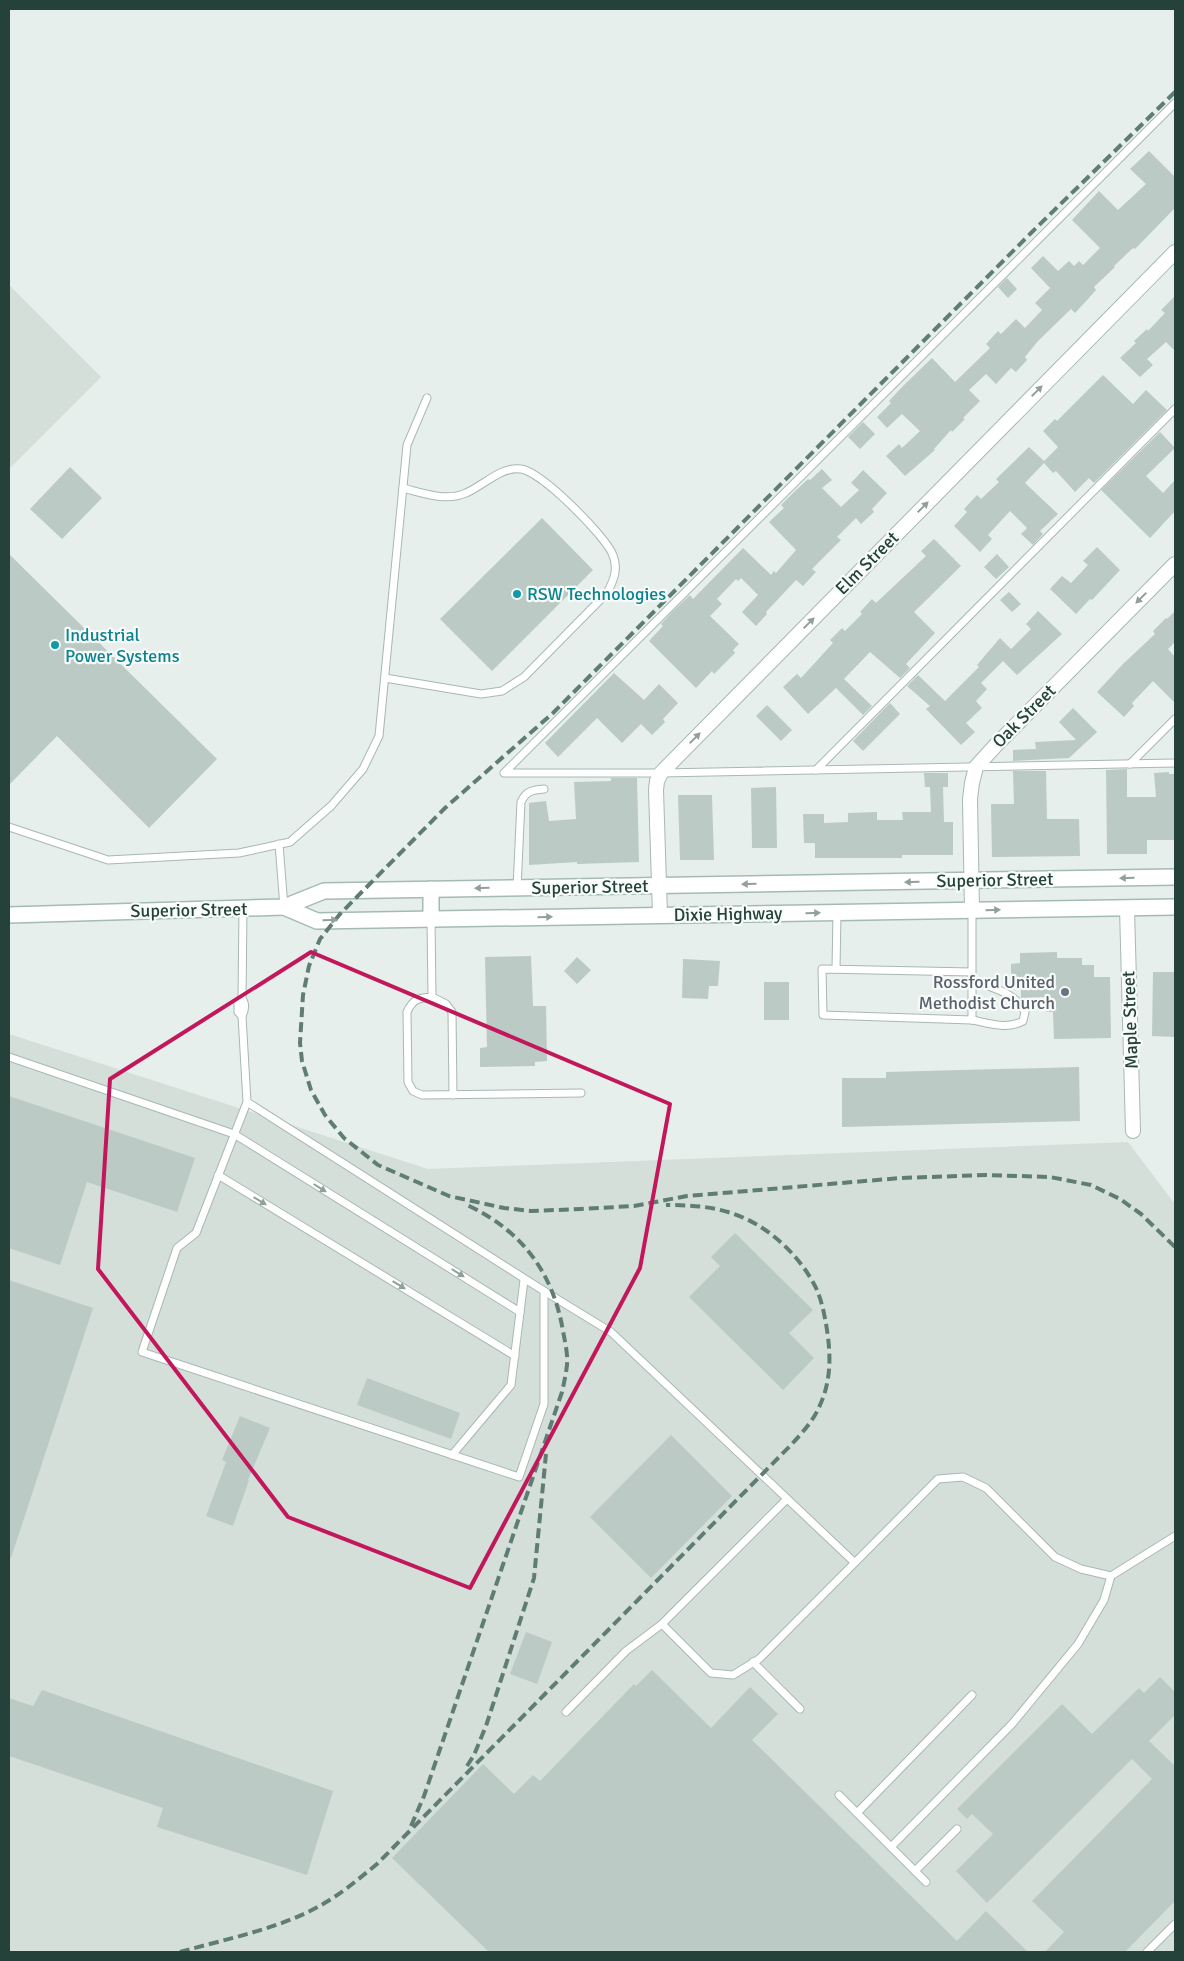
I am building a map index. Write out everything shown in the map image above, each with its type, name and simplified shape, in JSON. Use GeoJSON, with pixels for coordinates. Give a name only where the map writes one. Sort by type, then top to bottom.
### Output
{"type":"FeatureCollection","features":[{"type":"Feature","properties":{"kind":"main road","name":"Superior Street"},"geometry":{"type":"LineString","coordinates":[[9,915],[284,908],[324,891],[1175,878]]}},
{"type":"Feature","properties":{"kind":"main road"},"geometry":{"type":"LineString","coordinates":[[431,919],[432,889]]}},
{"type":"Feature","properties":{"kind":"main road","name":"Dixie Highway"},"geometry":{"type":"LineString","coordinates":[[284,908],[317,921],[1175,907]]}},
{"type":"Feature","properties":{"kind":"street","name":"Elm Street"},"geometry":{"type":"LineString","coordinates":[[660,773],[1175,252]]}},
{"type":"Feature","properties":{"kind":"street","name":"Oak Street"},"geometry":{"type":"LineString","coordinates":[[976,767],[1175,564]]}},
{"type":"Feature","properties":{"kind":"street"},"geometry":{"type":"LineString","coordinates":[[972,910],[970,799],[976,767]]}},
{"type":"Feature","properties":{"kind":"street"},"geometry":{"type":"LineString","coordinates":[[660,773],[656,790],[660,915]]}},
{"type":"Feature","properties":{"kind":"street","name":"Maple Street"},"geometry":{"type":"LineString","coordinates":[[1127,908],[1133,1131]]}},
{"type":"Feature","properties":{"kind":"lane"},"geometry":{"type":"LineString","coordinates":[[1175,103],[504,773],[660,773],[1175,763]]}},
{"type":"Feature","properties":{"kind":"lane"},"geometry":{"type":"LineString","coordinates":[[9,827],[108,860],[239,853],[290,842],[331,806],[362,769],[379,736],[407,445],[427,398]]}},
{"type":"Feature","properties":{"kind":"lane"},"geometry":{"type":"LineString","coordinates":[[816,770],[1175,409]]}},
{"type":"Feature","properties":{"kind":"lane"},"geometry":{"type":"LineString","coordinates":[[385,678],[481,694],[502,692],[524,677],[608,593],[616,575],[613,554],[597,531],[543,479],[521,469],[499,473],[465,494],[443,498],[403,488]]}},
{"type":"Feature","properties":{"kind":"lane"},"geometry":{"type":"LineString","coordinates":[[1130,764],[1175,719]]}},
{"type":"Feature","properties":{"kind":"lane"},"geometry":{"type":"LineString","coordinates":[[518,888],[521,802],[524,794],[532,790],[544,789]]}},
{"type":"Feature","properties":{"kind":"lane"},"geometry":{"type":"LineString","coordinates":[[279,844],[284,908]]}},
{"type":"Feature","properties":{"kind":"lane"},"geometry":{"type":"LineString","coordinates":[[243,908],[242,999],[238,1003],[238,1012],[242,1016],[247,1102],[196,1233],[177,1248],[142,1352],[519,1477],[544,1404],[544,1291]]}},
{"type":"Feature","properties":{"kind":"lane"},"geometry":{"type":"LineString","coordinates":[[972,910],[972,1020]]}},
{"type":"Feature","properties":{"kind":"lane"},"geometry":{"type":"LineString","coordinates":[[836,970],[837,912]]}},
{"type":"Feature","properties":{"kind":"lane"},"geometry":{"type":"LineString","coordinates":[[431,919],[432,997]]}},
{"type":"Feature","properties":{"kind":"lane"},"geometry":{"type":"LineString","coordinates":[[972,972],[822,969],[824,1015],[972,1020],[1004,1026],[1016,1025],[1022,1021],[1026,1012],[1021,1003],[1011,995],[972,980]]}},
{"type":"Feature","properties":{"kind":"lane"},"geometry":{"type":"LineString","coordinates":[[453,1095],[452,1012],[446,1004],[432,997],[419,998],[411,1003],[407,1012],[408,1082],[413,1091],[422,1095],[453,1095],[581,1093]]}},
{"type":"Feature","properties":{"kind":"lane"},"geometry":{"type":"LineString","coordinates":[[9,1057],[234,1134],[520,1312]]}},
{"type":"Feature","properties":{"kind":"lane"},"geometry":{"type":"LineString","coordinates":[[247,1102],[524,1280],[611,1332],[854,1562]]}},
{"type":"Feature","properties":{"kind":"lane"},"geometry":{"type":"LineString","coordinates":[[218,1176],[515,1356]]}},
{"type":"Feature","properties":{"kind":"lane"},"geometry":{"type":"LineString","coordinates":[[452,1455],[511,1385],[524,1280]]}},
{"type":"Feature","properties":{"kind":"lane"},"geometry":{"type":"LineString","coordinates":[[662,1624],[711,1673],[733,1675],[759,1659],[938,1479],[963,1477],[986,1488],[1055,1557],[1081,1569],[1111,1576]]}},
{"type":"Feature","properties":{"kind":"lane"},"geometry":{"type":"LineString","coordinates":[[566,1712],[626,1651],[662,1624],[787,1499]]}},
{"type":"Feature","properties":{"kind":"lane"},"geometry":{"type":"LineString","coordinates":[[892,1847],[1012,1724],[1078,1644],[1104,1600],[1111,1576],[1175,1536]]}},
{"type":"Feature","properties":{"kind":"lane"},"geometry":{"type":"LineString","coordinates":[[753,1662],[800,1709]]}},
{"type":"Feature","properties":{"kind":"lane"},"geometry":{"type":"LineString","coordinates":[[857,1813],[972,1696]]}},
{"type":"Feature","properties":{"kind":"lane"},"geometry":{"type":"LineString","coordinates":[[839,1795],[926,1882]]}},
{"type":"Feature","properties":{"kind":"lane"},"geometry":{"type":"LineString","coordinates":[[915,1871],[957,1829]]}},
{"type":"Feature","properties":{"kind":"lane"},"geometry":{"type":"LineString","coordinates":[[1147,1952],[1175,1924]]}},
{"type":"Feature","properties":{"kind":"highlighted area"},"geometry":{"type":"Polygon","coordinates":[[[311,952],[670,1104],[640,1268],[470,1588],[288,1517],[98,1269],[110,1079],[311,952]]]}},
{"type":"Feature","properties":{"kind":"shaded area"},"geometry":{"type":"Polygon","coordinates":[[[9,285],[101,377],[9,469],[9,285]]]}},
{"type":"Feature","properties":{"kind":"shaded area"},"geometry":{"type":"Polygon","coordinates":[[[9,1034],[428,1169],[1128,1142],[1175,1204],[1175,1952],[9,1952],[9,1034]]]}},
{"type":"Feature","properties":{"kind":"building"},"geometry":{"type":"Polygon","coordinates":[[[1149,151],[1175,177],[1175,208],[1094,287],[1096,290],[1075,313],[1071,309],[1038,341],[1025,357],[1027,360],[1016,372],[1011,368],[996,384],[986,374],[969,390],[980,401],[952,432],[951,430],[935,450],[905,476],[886,456],[899,444],[902,448],[920,431],[902,414],[887,428],[877,417],[891,403],[889,401],[932,358],[955,382],[990,348],[986,344],[998,331],[1001,334],[1016,319],[1025,328],[1042,310],[1035,303],[1050,288],[1031,268],[1043,256],[1058,271],[1069,261],[1074,266],[1079,261],[1083,265],[1100,248],[1072,220],[1099,191],[1118,210],[1146,184],[1130,169],[1149,151]]]}},
{"type":"Feature","properties":{"kind":"building"},"geometry":{"type":"Polygon","coordinates":[[[1007,278],[1017,289],[1008,298],[998,287],[1007,278]]]}},
{"type":"Feature","properties":{"kind":"building"},"geometry":{"type":"Polygon","coordinates":[[[1175,296],[1175,351],[1166,342],[1147,359],[1153,365],[1140,377],[1120,358],[1136,343],[1134,341],[1147,329],[1148,331],[1165,313],[1161,310],[1175,296]]]}},
{"type":"Feature","properties":{"kind":"building"},"geometry":{"type":"Polygon","coordinates":[[[1103,375],[1133,404],[1146,390],[1167,410],[1094,483],[1089,478],[1075,492],[1056,471],[1053,473],[1044,463],[1025,483],[1058,514],[1040,531],[1043,534],[1033,545],[1021,534],[1027,528],[1010,511],[988,535],[992,539],[980,552],[954,526],[967,512],[964,509],[977,495],[981,499],[999,482],[996,479],[1029,447],[1044,461],[1058,447],[1043,431],[1055,419],[1057,421],[1103,375]]]}},
{"type":"Feature","properties":{"kind":"building"},"geometry":{"type":"Polygon","coordinates":[[[863,422],[875,434],[860,449],[848,437],[863,422]]]}},
{"type":"Feature","properties":{"kind":"building"},"geometry":{"type":"Polygon","coordinates":[[[1160,432],[1175,448],[1146,476],[1163,493],[1175,480],[1175,511],[1150,538],[1101,490],[1160,432]]]}},
{"type":"Feature","properties":{"kind":"building"},"geometry":{"type":"Polygon","coordinates":[[[70,467],[102,498],[62,539],[30,509],[70,467]]]}},
{"type":"Feature","properties":{"kind":"building"},"geometry":{"type":"Polygon","coordinates":[[[822,469],[832,480],[822,488],[841,507],[859,490],[851,483],[863,470],[887,493],[872,509],[874,512],[861,524],[856,518],[837,537],[841,540],[812,569],[816,572],[803,586],[796,580],[766,612],[767,614],[756,626],[742,612],[758,595],[741,578],[738,581],[736,579],[717,599],[722,604],[710,616],[739,644],[733,650],[735,653],[714,674],[712,671],[696,688],[649,641],[663,626],[661,624],[671,613],[690,595],[693,599],[743,548],[771,575],[774,571],[776,573],[796,550],[769,522],[784,508],[781,505],[808,479],[810,480],[822,469]]]}},
{"type":"Feature","properties":{"kind":"building","name":"RSW Technologies"},"geometry":{"type":"Polygon","coordinates":[[[542,518],[593,570],[492,671],[440,619],[542,518]]]}},
{"type":"Feature","properties":{"kind":"building"},"geometry":{"type":"Polygon","coordinates":[[[934,539],[961,566],[914,612],[935,633],[906,664],[910,668],[900,678],[870,652],[844,679],[872,706],[863,715],[836,688],[808,714],[783,687],[797,674],[801,678],[833,643],[830,640],[842,628],[845,631],[862,614],[860,612],[872,599],[876,603],[926,556],[921,551],[934,539]]]}},
{"type":"Feature","properties":{"kind":"building"},"geometry":{"type":"Polygon","coordinates":[[[1097,547],[1120,570],[1076,614],[1050,589],[1062,576],[1071,583],[1088,565],[1083,561],[1097,547]]]}},
{"type":"Feature","properties":{"kind":"building","name":"Industrial Power Systems"},"geometry":{"type":"Polygon","coordinates":[[[9,554],[217,759],[149,828],[57,736],[9,785],[9,554]]]}},
{"type":"Feature","properties":{"kind":"building"},"geometry":{"type":"Polygon","coordinates":[[[997,554],[1009,567],[996,579],[984,567],[997,554]]]}},
{"type":"Feature","properties":{"kind":"building"},"geometry":{"type":"Polygon","coordinates":[[[1009,592],[1021,604],[1012,612],[1000,600],[1009,592]]]}},
{"type":"Feature","properties":{"kind":"building"},"geometry":{"type":"Polygon","coordinates":[[[1038,611],[1062,634],[1017,675],[1003,661],[981,683],[987,689],[976,701],[982,708],[966,723],[975,732],[961,745],[926,709],[930,706],[907,686],[918,675],[945,701],[979,667],[977,665],[1000,638],[1011,649],[1031,629],[1026,624],[1038,611]]]}},
{"type":"Feature","properties":{"kind":"building"},"geometry":{"type":"Polygon","coordinates":[[[1175,611],[1175,642],[1168,649],[1175,657],[1175,703],[1153,681],[1132,703],[1134,706],[1124,717],[1097,692],[1155,634],[1153,631],[1175,611]]]}},
{"type":"Feature","properties":{"kind":"building"},"geometry":{"type":"Polygon","coordinates":[[[614,673],[644,700],[659,684],[678,703],[663,719],[665,722],[652,735],[641,724],[622,743],[597,718],[558,757],[545,743],[614,673]]]}},
{"type":"Feature","properties":{"kind":"building"},"geometry":{"type":"Polygon","coordinates":[[[890,703],[900,714],[863,751],[853,741],[890,703]]]}},
{"type":"Feature","properties":{"kind":"building"},"geometry":{"type":"Polygon","coordinates":[[[767,705],[792,730],[781,741],[756,716],[767,705]]]}},
{"type":"Feature","properties":{"kind":"building"},"geometry":{"type":"Polygon","coordinates":[[[1073,708],[1097,732],[1069,758],[1013,761],[1013,750],[1036,749],[1035,742],[1076,740],[1059,722],[1073,708]]]}},
{"type":"Feature","properties":{"kind":"building"},"geometry":{"type":"Polygon","coordinates":[[[1127,769],[1127,797],[1156,797],[1154,773],[1169,772],[1169,774],[1175,774],[1175,840],[1147,840],[1147,854],[1107,854],[1106,770],[1127,769]]]}},
{"type":"Feature","properties":{"kind":"building"},"geometry":{"type":"Polygon","coordinates":[[[1013,771],[1046,771],[1047,819],[1079,819],[1080,856],[992,857],[991,804],[1014,804],[1013,771]]]}},
{"type":"Feature","properties":{"kind":"building"},"geometry":{"type":"Polygon","coordinates":[[[924,773],[948,773],[948,787],[943,787],[944,822],[953,822],[953,855],[902,855],[902,858],[815,858],[815,843],[804,843],[803,814],[824,814],[824,823],[848,822],[848,813],[877,812],[877,820],[903,820],[902,812],[931,812],[930,787],[925,787],[924,773]]]}},
{"type":"Feature","properties":{"kind":"building"},"geometry":{"type":"Polygon","coordinates":[[[611,778],[637,778],[639,862],[577,864],[577,862],[529,865],[529,803],[546,801],[549,821],[576,819],[574,782],[611,781],[611,778]]]}},
{"type":"Feature","properties":{"kind":"building"},"geometry":{"type":"Polygon","coordinates":[[[776,787],[777,848],[752,848],[751,788],[776,787]]]}},
{"type":"Feature","properties":{"kind":"building"},"geometry":{"type":"Polygon","coordinates":[[[678,795],[712,795],[714,860],[680,860],[678,795]]]}},
{"type":"Feature","properties":{"kind":"building","name":"Rossford United Methodist Church"},"geometry":{"type":"Polygon","coordinates":[[[1057,952],[1057,958],[1082,958],[1082,965],[1094,965],[1094,977],[1110,977],[1111,1038],[1054,1039],[1053,1012],[1046,1012],[1045,997],[1021,998],[1021,987],[1011,987],[1011,964],[1020,963],[1020,953],[1057,952]]]}},
{"type":"Feature","properties":{"kind":"building"},"geometry":{"type":"Polygon","coordinates":[[[531,956],[533,1006],[546,1006],[547,1061],[535,1062],[535,1066],[480,1067],[480,1048],[487,1047],[485,957],[531,956]]]}},
{"type":"Feature","properties":{"kind":"building"},"geometry":{"type":"Polygon","coordinates":[[[577,957],[591,970],[577,984],[564,971],[577,957]]]}},
{"type":"Feature","properties":{"kind":"building"},"geometry":{"type":"Polygon","coordinates":[[[683,959],[720,961],[718,986],[709,986],[708,999],[682,998],[683,959]]]}},
{"type":"Feature","properties":{"kind":"building"},"geometry":{"type":"Polygon","coordinates":[[[1153,972],[1175,972],[1175,1037],[1152,1036],[1153,972]]]}},
{"type":"Feature","properties":{"kind":"building"},"geometry":{"type":"Polygon","coordinates":[[[764,982],[789,982],[789,1020],[764,1020],[764,982]]]}},
{"type":"Feature","properties":{"kind":"building"},"geometry":{"type":"Polygon","coordinates":[[[1079,1067],[1080,1121],[842,1127],[842,1078],[886,1078],[886,1072],[1079,1067]]]}},
{"type":"Feature","properties":{"kind":"building"},"geometry":{"type":"Polygon","coordinates":[[[9,1096],[195,1158],[177,1212],[87,1182],[60,1265],[9,1248],[9,1096]]]}},
{"type":"Feature","properties":{"kind":"building"},"geometry":{"type":"Polygon","coordinates":[[[735,1233],[813,1310],[789,1333],[814,1358],[783,1390],[689,1297],[720,1266],[711,1257],[735,1233]]]}},
{"type":"Feature","properties":{"kind":"building"},"geometry":{"type":"Polygon","coordinates":[[[9,1280],[93,1308],[11,1558],[9,1558],[9,1280]]]}},
{"type":"Feature","properties":{"kind":"building"},"geometry":{"type":"Polygon","coordinates":[[[367,1378],[460,1413],[451,1439],[357,1405],[367,1378]]]}},
{"type":"Feature","properties":{"kind":"building"},"geometry":{"type":"Polygon","coordinates":[[[240,1416],[270,1428],[248,1480],[233,1526],[206,1516],[226,1462],[222,1460],[240,1416]]]}},
{"type":"Feature","properties":{"kind":"building"},"geometry":{"type":"Polygon","coordinates":[[[671,1435],[732,1496],[651,1578],[590,1517],[671,1435]]]}},
{"type":"Feature","properties":{"kind":"building"},"geometry":{"type":"Polygon","coordinates":[[[526,1632],[552,1642],[537,1684],[510,1674],[526,1632]]]}},
{"type":"Feature","properties":{"kind":"building"},"geometry":{"type":"Polygon","coordinates":[[[652,1670],[711,1728],[750,1687],[778,1714],[752,1740],[957,1941],[986,1911],[1028,1952],[489,1952],[392,1858],[483,1764],[514,1794],[533,1775],[540,1781],[634,1684],[636,1686],[652,1670]]]}},
{"type":"Feature","properties":{"kind":"building"},"geometry":{"type":"Polygon","coordinates":[[[1160,1677],[1175,1692],[1175,1715],[1149,1741],[1175,1766],[1175,1901],[1125,1952],[1045,1952],[1064,1932],[1032,1901],[1152,1779],[1132,1759],[987,1903],[956,1871],[993,1834],[972,1814],[967,1819],[957,1809],[1062,1704],[1092,1734],[1139,1688],[1144,1693],[1160,1677]]]}},
{"type":"Feature","properties":{"kind":"building"},"geometry":{"type":"Polygon","coordinates":[[[42,1690],[333,1791],[307,1875],[157,1827],[163,1808],[9,1756],[9,1698],[33,1706],[42,1690]]]}},
{"type":"Feature","properties":{"kind":"railway"},"geometry":{"type":"LineString","coordinates":[[1175,92],[1031,233],[553,713],[445,808],[340,914],[320,939],[309,966],[303,995],[300,1043],[302,1061],[311,1090],[325,1115],[344,1138],[378,1165],[449,1196],[504,1208],[531,1211],[634,1206],[687,1196],[901,1178],[986,1175],[1050,1177],[1091,1185],[1120,1199],[1141,1214],[1175,1247]]}},
{"type":"Feature","properties":{"kind":"railway"},"geometry":{"type":"LineString","coordinates":[[411,1826],[424,1796],[562,1392],[567,1365],[566,1348],[558,1310],[551,1290],[532,1255],[503,1227],[467,1205]]}},
{"type":"Feature","properties":{"kind":"railway"},"geometry":{"type":"LineString","coordinates":[[180,1952],[256,1931],[294,1918],[335,1897],[377,1864],[791,1445],[814,1416],[824,1396],[828,1378],[829,1349],[820,1299],[817,1290],[802,1265],[770,1233],[744,1218],[707,1207],[666,1205]]}},
{"type":"Feature","properties":{"kind":"railway"},"geometry":{"type":"LineString","coordinates":[[467,1766],[474,1755],[486,1726],[534,1578],[546,1454]]}},
{"type":"Feature","properties":{"kind":"place","name":"RSW Technologies"},"geometry":{"type":"Point","coordinates":[517,594]}},
{"type":"Feature","properties":{"kind":"place","name":"Industrial Power Systems"},"geometry":{"type":"Point","coordinates":[55,645]}},
{"type":"Feature","properties":{"kind":"place","name":"Rossford United Methodist Church"},"geometry":{"type":"Point","coordinates":[1065,992]}}]}
